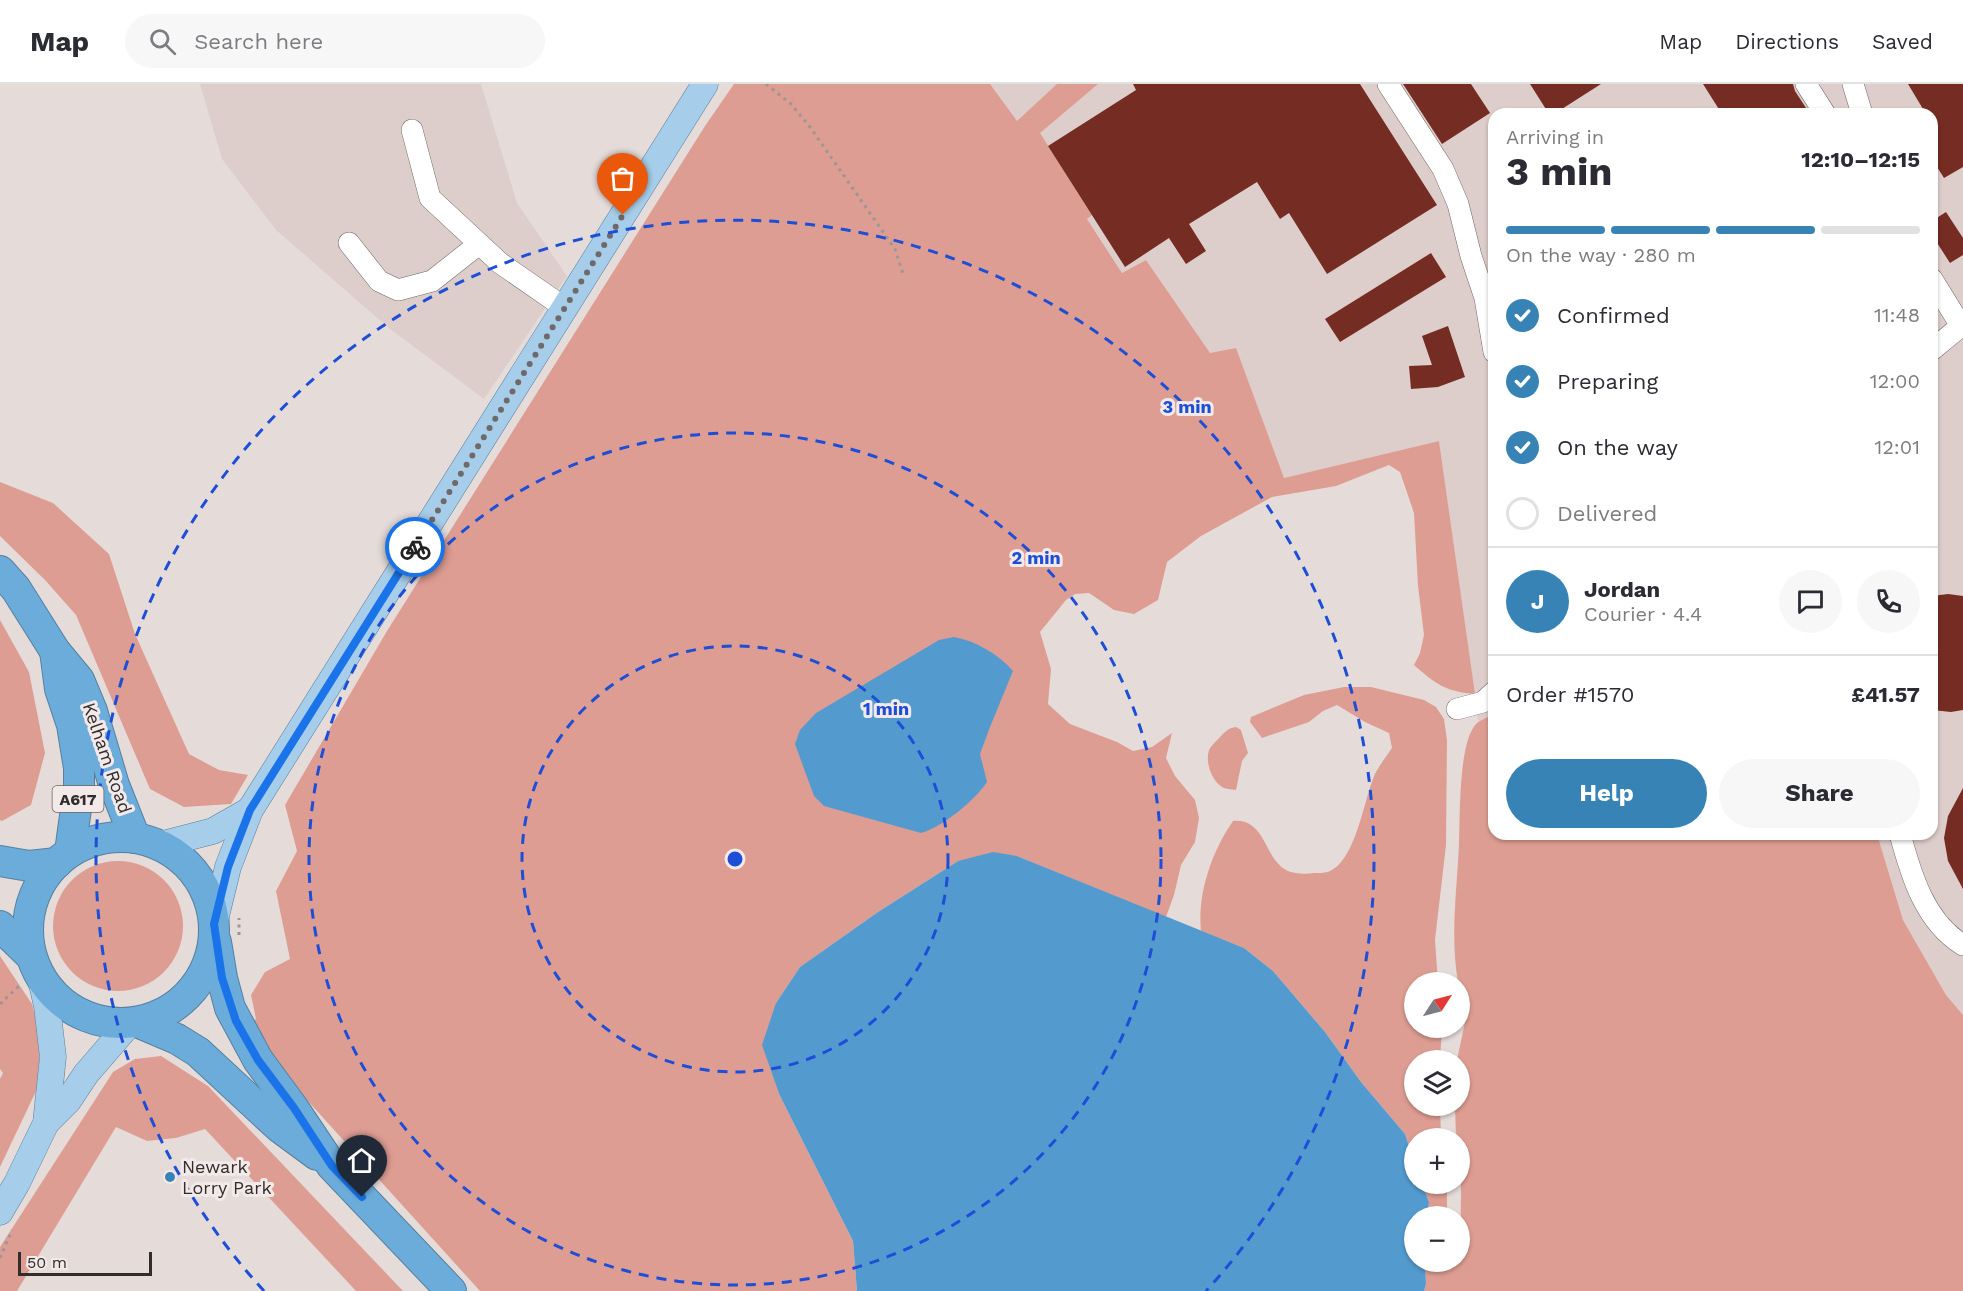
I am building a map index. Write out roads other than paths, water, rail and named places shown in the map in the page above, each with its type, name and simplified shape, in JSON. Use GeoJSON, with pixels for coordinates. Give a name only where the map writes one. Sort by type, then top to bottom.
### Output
{"type":"FeatureCollection","features":[{"type":"Feature","properties":{"kind":"highway","name":"Kelham Road"},"geometry":{"type":"LineString","coordinates":[[0,571],[16,589],[55,651],[79,680],[92,711],[114,785],[147,842]]}},
{"type":"Feature","properties":{"kind":"highway","name":"Kelham Road"},"geometry":{"type":"LineString","coordinates":[[55,651],[60,689],[72,724],[80,768],[80,787],[64,857]]}},
{"type":"Feature","properties":{"kind":"highway"},"geometry":{"type":"LineString","coordinates":[[36,968],[28,931],[31,906],[41,883],[64,857],[85,844],[118,837],[147,842],[176,855],[197,877],[226,928],[222,978],[236,1021],[258,1060],[294,1108],[332,1166]]}},
{"type":"Feature","properties":{"kind":"highway"},"geometry":{"type":"LineString","coordinates":[[0,861],[29,866],[64,857]]}},
{"type":"Feature","properties":{"kind":"highway"},"geometry":{"type":"LineString","coordinates":[[0,926],[36,968],[53,994],[76,1012],[104,1022],[134,1023],[166,1033],[193,1048],[279,1127],[332,1166],[451,1291]]}},
{"type":"Feature","properties":{"kind":"highway"},"geometry":{"type":"LineString","coordinates":[[134,1023],[155,1017],[172,1008],[194,988],[226,928]]}},
{"type":"Feature","properties":{"kind":"main road"},"geometry":{"type":"LineString","coordinates":[[226,928],[228,867],[250,810],[705,84]]}},
{"type":"Feature","properties":{"kind":"main road"},"geometry":{"type":"LineString","coordinates":[[147,842],[213,831],[250,810]]}},
{"type":"Feature","properties":{"kind":"main road"},"geometry":{"type":"LineString","coordinates":[[7,1220],[17,1183],[46,1122],[53,1057],[47,1006],[36,968]]}},
{"type":"Feature","properties":{"kind":"main road"},"geometry":{"type":"LineString","coordinates":[[46,1122],[68,1101],[86,1074],[134,1023]]}},
{"type":"Feature","properties":{"kind":"lane"},"geometry":{"type":"LineString","coordinates":[[1388,84],[1443,169],[1458,204],[1488,310]]}},
{"type":"Feature","properties":{"kind":"lane"},"geometry":{"type":"LineString","coordinates":[[1806,84],[1821,108]]}},
{"type":"Feature","properties":{"kind":"lane"},"geometry":{"type":"LineString","coordinates":[[1853,84],[1860,108]]}},
{"type":"Feature","properties":{"kind":"lane"},"geometry":{"type":"LineString","coordinates":[[412,130],[430,198],[500,263],[565,308]]}},
{"type":"Feature","properties":{"kind":"lane"},"geometry":{"type":"LineString","coordinates":[[349,243],[379,281],[398,290],[432,281],[479,244]]}},
{"type":"Feature","properties":{"kind":"lane"},"geometry":{"type":"LineString","coordinates":[[1938,284],[1955,299],[1961,326],[1938,345]]}},
{"type":"Feature","properties":{"kind":"lane"},"geometry":{"type":"LineString","coordinates":[[1457,709],[1483,702],[1488,697]]}},
{"type":"Feature","properties":{"kind":"lane"},"geometry":{"type":"LineString","coordinates":[[1902,840],[1909,868],[1929,912],[1950,937],[1963,945]]}},
{"type":"Feature","properties":{"kind":"water"},"geometry":{"type":"Polygon","coordinates":[[[954,637],[986,649],[1013,671],[980,754],[987,782],[982,789],[948,819],[921,833],[824,806],[814,796],[795,744],[800,730],[816,713],[939,640],[954,637]]]}},
{"type":"Feature","properties":{"kind":"water"},"geometry":{"type":"Polygon","coordinates":[[[993,852],[1017,856],[1244,948],[1273,971],[1325,1032],[1361,1082],[1404,1133],[1404,1194],[1426,1194],[1429,1202],[1428,1206],[1404,1206],[1404,1272],[1425,1272],[1424,1291],[857,1291],[853,1241],[780,1096],[762,1045],[776,1003],[800,967],[878,912],[958,861],[993,852]]]}},
{"type":"Feature","properties":{"kind":"place","name":"Newark Lorry Park"},"geometry":{"type":"Point","coordinates":[170,1177]}}]}
